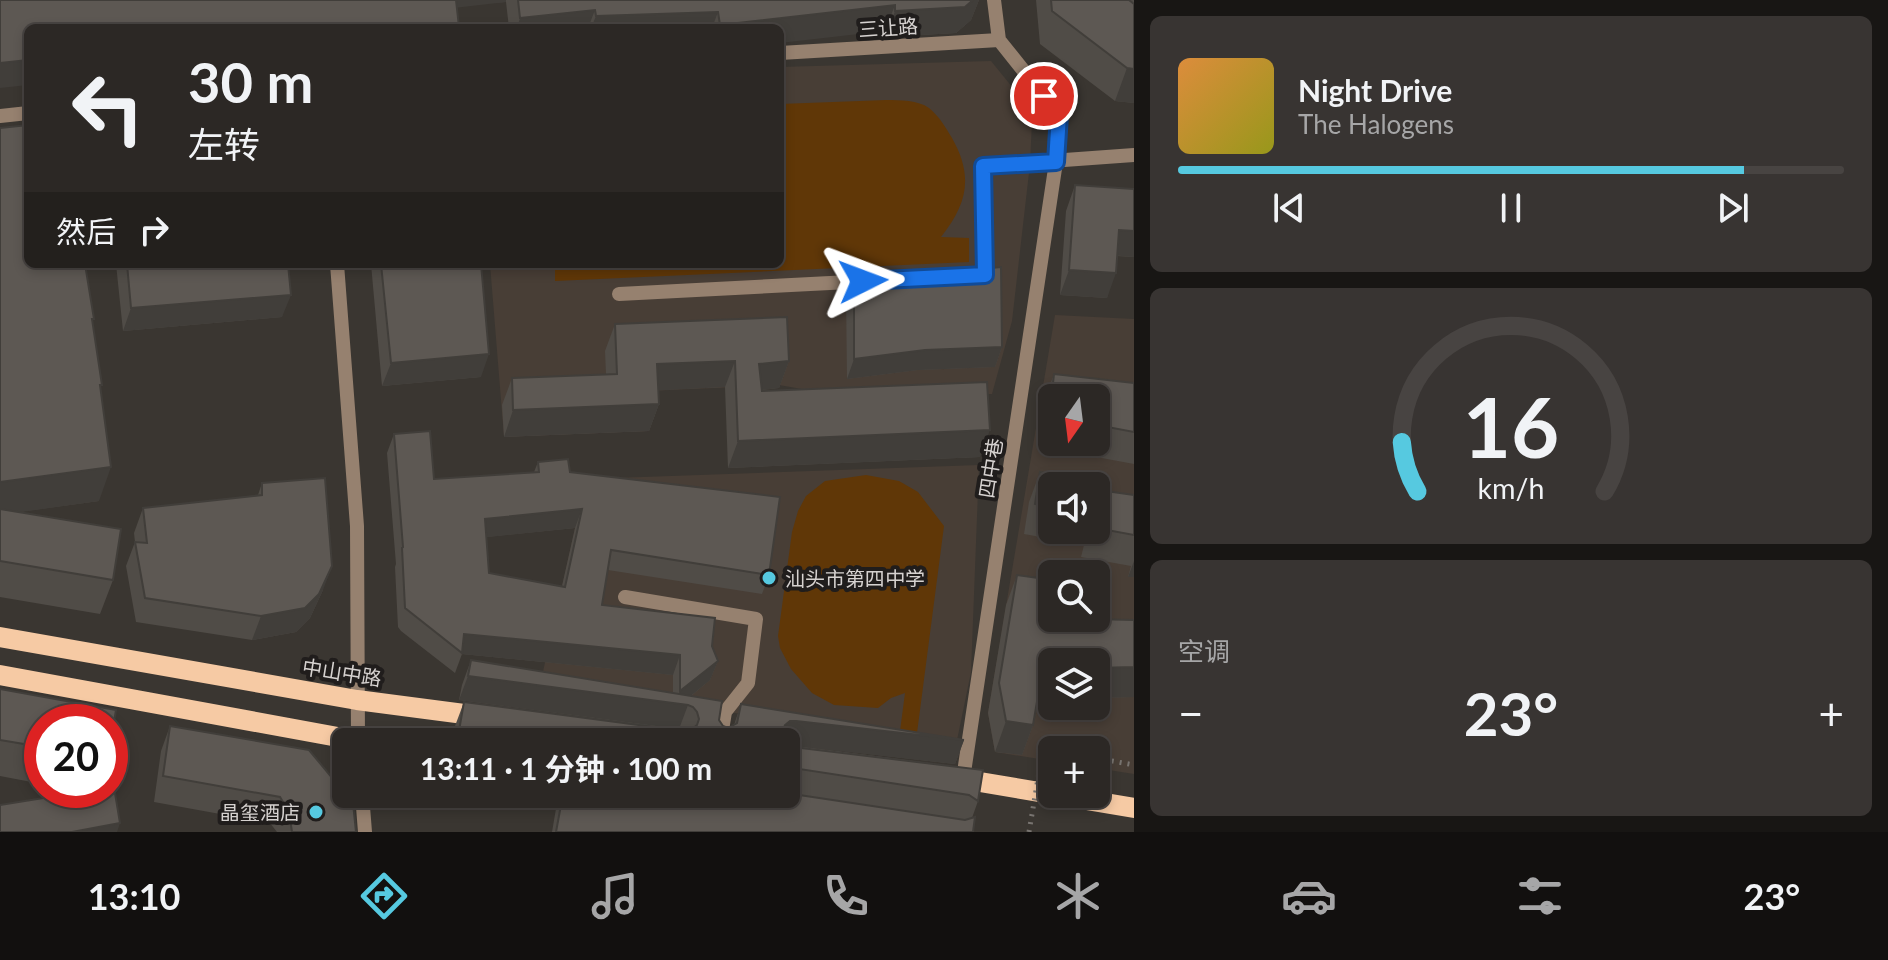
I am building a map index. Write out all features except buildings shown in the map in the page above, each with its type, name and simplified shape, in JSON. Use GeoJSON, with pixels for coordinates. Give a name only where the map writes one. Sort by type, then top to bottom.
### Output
{"type":"FeatureCollection","features":[{"type":"Feature","properties":{"kind":"main road","name":"中山中路"},"geometry":{"type":"LineString","coordinates":[[0,637],[357,700],[510,720]]}},
{"type":"Feature","properties":{"kind":"main road"},"geometry":{"type":"LineString","coordinates":[[0,675],[332,737]]}},
{"type":"Feature","properties":{"kind":"main road"},"geometry":{"type":"LineString","coordinates":[[934,776],[1134,808]]}},
{"type":"Feature","properties":{"kind":"street"},"geometry":{"type":"LineString","coordinates":[[994,0],[999,40]]}},
{"type":"Feature","properties":{"kind":"street","name":"三让路"},"geometry":{"type":"LineString","coordinates":[[784,53],[999,40]]}},
{"type":"Feature","properties":{"kind":"street","name":"四中巷"},"geometry":{"type":"LineString","coordinates":[[963,779],[1056,162],[1059,115],[999,40]]}},
{"type":"Feature","properties":{"kind":"street"},"geometry":{"type":"LineString","coordinates":[[0,116],[24,113]]}},
{"type":"Feature","properties":{"kind":"street"},"geometry":{"type":"LineString","coordinates":[[953,277],[985,275],[983,166],[1134,155]]}},
{"type":"Feature","properties":{"kind":"street"},"geometry":{"type":"LineString","coordinates":[[337,268],[357,526],[359,728]]}},
{"type":"Feature","properties":{"kind":"street"},"geometry":{"type":"LineString","coordinates":[[619,294],[890,280]]}},
{"type":"Feature","properties":{"kind":"street"},"geometry":{"type":"LineString","coordinates":[[625,597],[756,619],[748,683],[725,712],[722,728]]}},
{"type":"Feature","properties":{"kind":"street"},"geometry":{"type":"LineString","coordinates":[[363,808],[365,832]]}},
{"type":"Feature","properties":{"kind":"path"},"geometry":{"type":"LineString","coordinates":[[1110,761],[1134,765]]}},
{"type":"Feature","properties":{"kind":"path"},"geometry":{"type":"LineString","coordinates":[[1029,832],[1038,779]]}},
{"type":"Feature","properties":{"kind":"shaded area"},"geometry":{"type":"Polygon","coordinates":[[[991,61],[1017,93],[1032,121],[1030,164],[1012,321],[992,394],[842,396],[779,385],[648,391],[649,431],[504,437],[490,268],[784,268],[784,67],[991,61]]]}},
{"type":"Feature","properties":{"kind":"shaded area"},"geometry":{"type":"Polygon","coordinates":[[[886,100],[920,103],[929,108],[952,138],[965,178],[962,201],[941,237],[969,238],[969,262],[555,281],[555,268],[784,268],[784,104],[886,100]]]}},
{"type":"Feature","properties":{"kind":"shaded area"},"geometry":{"type":"Polygon","coordinates":[[[1055,315],[1134,319],[1134,774],[1110,770],[1110,736],[1038,736],[1038,759],[995,752],[988,713],[1038,416],[1038,456],[1110,456],[1110,384],[1043,384],[1055,315]]]}},
{"type":"Feature","properties":{"kind":"shaded area","name":"汕头市第四中学"},"geometry":{"type":"Polygon","coordinates":[[[979,465],[971,672],[956,745],[540,685],[586,479],[979,465]]]}},
{"type":"Feature","properties":{"kind":"shaded area"},"geometry":{"type":"Polygon","coordinates":[[[866,475],[899,481],[918,492],[944,526],[917,733],[900,731],[905,693],[891,698],[878,708],[834,705],[812,693],[791,669],[780,648],[778,636],[792,532],[798,511],[806,496],[825,481],[866,475]]]}},
{"type":"Feature","properties":{"kind":"place","name":"汕头市第四中学"},"geometry":{"type":"Point","coordinates":[769,578]}},
{"type":"Feature","properties":{"kind":"place","name":"晶玺酒店"},"geometry":{"type":"Point","coordinates":[316,812]}},
{"type":"Feature","properties":{"kind":"route"},"geometry":{"type":"LineString","coordinates":[[863,281],[985,275],[983,166],[1056,162],[1059,115],[1044,96]]}}]}
